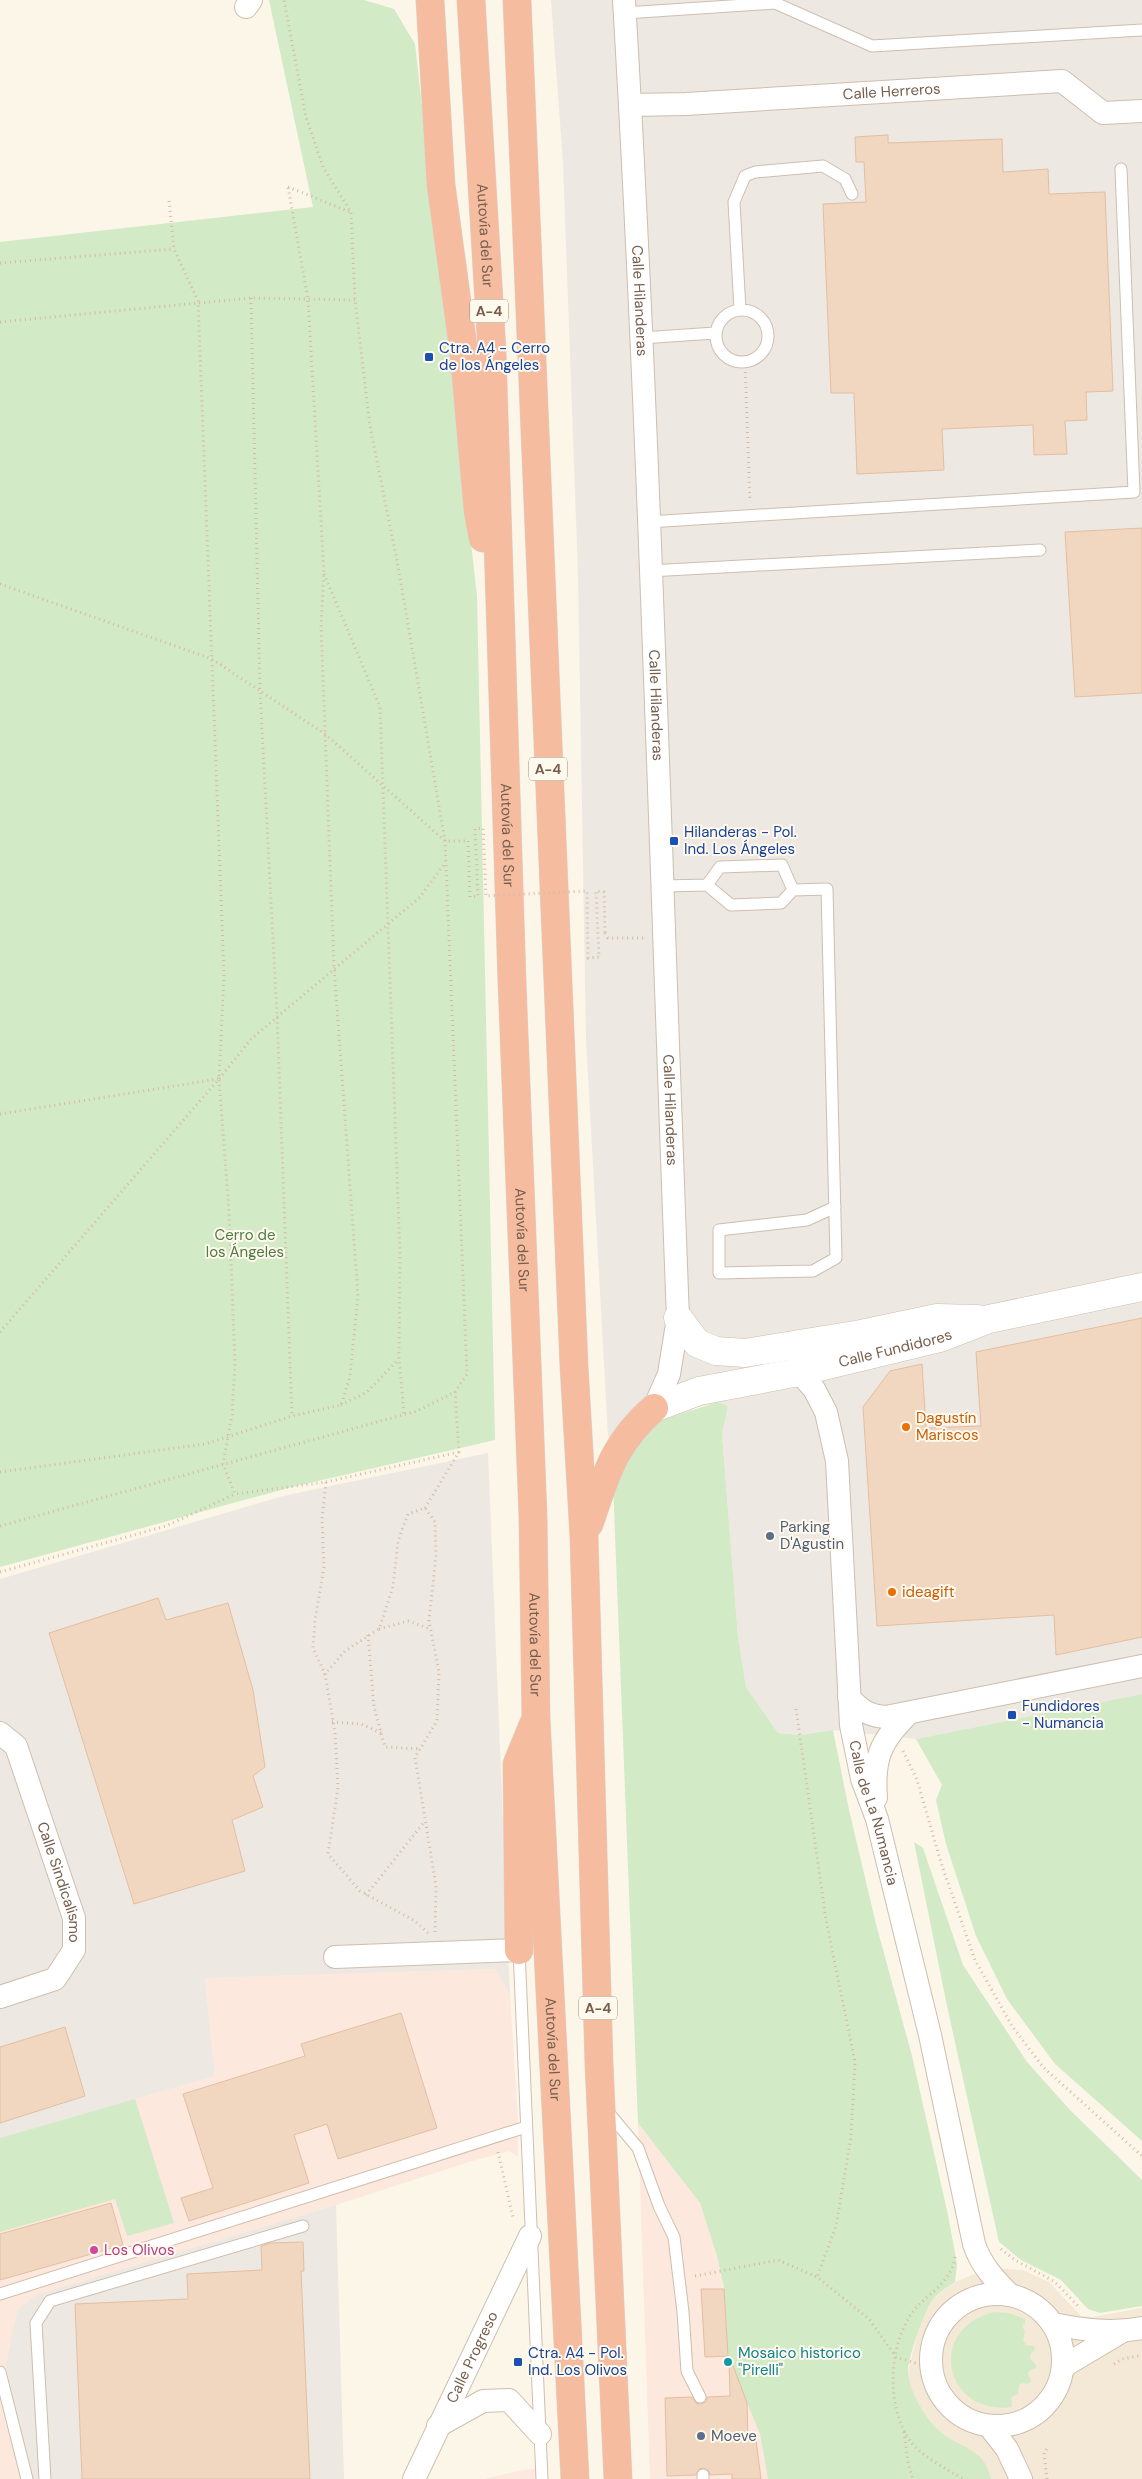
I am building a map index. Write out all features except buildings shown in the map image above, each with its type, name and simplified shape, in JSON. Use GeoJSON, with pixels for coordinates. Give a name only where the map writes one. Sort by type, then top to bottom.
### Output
{"type":"FeatureCollection","features":[{"type":"Feature","properties":{"kind":"highway"},"geometry":{"type":"LineString","coordinates":[[430,0],[441,184],[464,353],[478,511],[499,622]]}},
{"type":"Feature","properties":{"kind":"highway","name":"Autovía del Sur"},"geometry":{"type":"LineString","coordinates":[[471,0],[492,352],[499,622],[533,1516],[536,1719],[575,2479]]}},
{"type":"Feature","properties":{"kind":"highway","name":"A-4"},"geometry":{"type":"LineString","coordinates":[[517,0],[574,1366],[584,1537],[601,2104],[618,2479]]}},
{"type":"Feature","properties":{"kind":"highway"},"geometry":{"type":"LineString","coordinates":[[584,1537],[612,1459],[634,1426],[654,1408]]}},
{"type":"Feature","properties":{"kind":"highway"},"geometry":{"type":"LineString","coordinates":[[519,1950],[517,1764],[536,1719]]}},
{"type":"Feature","properties":{"kind":"street","name":"Calle Hilanderas"},"geometry":{"type":"LineString","coordinates":[[624,6],[641,338],[678,1318],[669,1374],[654,1408]]}},
{"type":"Feature","properties":{"kind":"street","name":"Calle Herreros"},"geometry":{"type":"LineString","coordinates":[[630,105],[686,104],[1062,81],[1103,113],[1142,112]]}},
{"type":"Feature","properties":{"kind":"street","name":"Calle Fundidores"},"geometry":{"type":"LineString","coordinates":[[654,1408],[699,1391],[799,1372],[940,1338],[989,1319],[1142,1287]]}},
{"type":"Feature","properties":{"kind":"street","name":"Calle Fundidores"},"geometry":{"type":"LineString","coordinates":[[678,1318],[697,1343],[716,1351],[745,1353],[861,1334],[937,1318],[989,1319]]}},
{"type":"Feature","properties":{"kind":"street"},"geometry":{"type":"LineString","coordinates":[[799,1372],[798,1349],[803,1342]]}},
{"type":"Feature","properties":{"kind":"street","name":"Calle de La Numancia"},"geometry":{"type":"LineString","coordinates":[[799,1372],[814,1388],[826,1412],[837,1461],[850,1725],[862,1779],[877,1819],[930,2035],[976,2250],[992,2277],[1009,2294]]}},
{"type":"Feature","properties":{"kind":"street"},"geometry":{"type":"LineString","coordinates":[[850,1697],[860,1709],[873,1716],[909,1713],[1142,1666]]}},
{"type":"Feature","properties":{"kind":"street"},"geometry":{"type":"LineString","coordinates":[[877,1819],[874,1777],[878,1754],[889,1735],[909,1713]]}},
{"type":"Feature","properties":{"kind":"street","name":"Calle Sindicalismo"},"geometry":{"type":"LineString","coordinates":[[0,1733],[16,1746],[74,1918],[74,1950],[55,1979],[0,1997]]}},
{"type":"Feature","properties":{"kind":"street"},"geometry":{"type":"LineString","coordinates":[[335,1957],[519,1950]]}},
{"type":"Feature","properties":{"kind":"street","name":"Calle Progreso"},"geometry":{"type":"LineString","coordinates":[[414,2479],[522,2231]]}},
{"type":"Feature","properties":{"kind":"street","name":"Calle de La Numancia"},"geometry":{"type":"LineString","coordinates":[[964,2302],[972,2282],[976,2250]]}},
{"type":"Feature","properties":{"kind":"street"},"geometry":{"type":"LineString","coordinates":[[1009,2294],[1022,2298],[1040,2308],[1054,2324],[1062,2344],[1064,2366],[1058,2388],[1045,2406],[1027,2420],[1009,2425],[989,2426],[968,2420],[950,2407],[937,2389],[931,2368],[932,2346],[940,2325],[948,2314],[964,2302],[979,2295],[1009,2294]]}},
{"type":"Feature","properties":{"kind":"street"},"geometry":{"type":"LineString","coordinates":[[1054,2324],[1085,2330],[1132,2330]]}},
{"type":"Feature","properties":{"kind":"street"},"geometry":{"type":"LineString","coordinates":[[1064,2366],[1132,2330]]}},
{"type":"Feature","properties":{"kind":"street"},"geometry":{"type":"LineString","coordinates":[[438,2426],[483,2400],[510,2400],[540,2434]]}},
{"type":"Feature","properties":{"kind":"street"},"geometry":{"type":"LineString","coordinates":[[1020,2476],[1020,2445],[1027,2420]]}},
{"type":"Feature","properties":{"kind":"street"},"geometry":{"type":"LineString","coordinates":[[989,2426],[1007,2449],[1020,2476]]}},
{"type":"Feature","properties":{"kind":"lane"},"geometry":{"type":"LineString","coordinates":[[624,6],[775,2],[872,46],[1142,30]]}},
{"type":"Feature","properties":{"kind":"lane"},"geometry":{"type":"LineString","coordinates":[[740,310],[734,202],[745,176],[754,172],[823,166],[844,179],[852,194]]}},
{"type":"Feature","properties":{"kind":"lane"},"geometry":{"type":"LineString","coordinates":[[648,522],[1134,492],[1121,169]]}},
{"type":"Feature","properties":{"kind":"lane"},"geometry":{"type":"LineString","coordinates":[[740,310],[758,314],[768,329],[769,338],[761,354],[745,362],[737,362],[723,355],[718,348],[715,333],[717,326],[726,314],[740,310]]}},
{"type":"Feature","properties":{"kind":"lane"},"geometry":{"type":"LineString","coordinates":[[641,338],[715,333]]}},
{"type":"Feature","properties":{"kind":"lane"},"geometry":{"type":"LineString","coordinates":[[649,571],[1040,550]]}},
{"type":"Feature","properties":{"kind":"lane"},"geometry":{"type":"LineString","coordinates":[[707,885],[720,867],[782,865],[793,890]]}},
{"type":"Feature","properties":{"kind":"lane"},"geometry":{"type":"LineString","coordinates":[[663,886],[707,885],[731,905],[781,903],[793,890],[827,889],[836,1258],[813,1271],[719,1273],[719,1230],[807,1220],[834,1207]]}},
{"type":"Feature","properties":{"kind":"lane"},"geometry":{"type":"LineString","coordinates":[[519,1950],[526,2127],[522,2231],[540,2434],[542,2479]]}},
{"type":"Feature","properties":{"kind":"lane"},"geometry":{"type":"LineString","coordinates":[[601,2104],[638,2148],[674,2237],[687,2371],[700,2397]]}},
{"type":"Feature","properties":{"kind":"lane"},"geometry":{"type":"LineString","coordinates":[[0,2294],[526,2127]]}},
{"type":"Feature","properties":{"kind":"lane"},"geometry":{"type":"LineString","coordinates":[[45,2479],[36,2322],[50,2301],[303,2226]]}},
{"type":"Feature","properties":{"kind":"lane"},"geometry":{"type":"LineString","coordinates":[[0,2372],[27,2479]]}},
{"type":"Feature","properties":{"kind":"path"},"geometry":{"type":"LineString","coordinates":[[0,1526],[417,1411],[455,1392],[467,1374],[445,841],[398,566],[370,426],[355,300],[350,212],[323,167],[306,117],[284,0]]}},
{"type":"Feature","properties":{"kind":"path"},"geometry":{"type":"LineString","coordinates":[[341,1406],[350,1376],[358,1296],[334,967],[320,625],[324,573],[308,300],[288,187],[350,212]]}},
{"type":"Feature","properties":{"kind":"path"},"geometry":{"type":"LineString","coordinates":[[169,201],[174,249],[198,301],[224,974],[219,1079],[229,1212],[235,1364],[232,1415],[224,1464],[235,1494]]}},
{"type":"Feature","properties":{"kind":"path"},"geometry":{"type":"LineString","coordinates":[[0,263],[174,249]]}},
{"type":"Feature","properties":{"kind":"path"},"geometry":{"type":"LineString","coordinates":[[0,322],[198,301],[251,298],[355,300]]}},
{"type":"Feature","properties":{"kind":"path"},"geometry":{"type":"LineString","coordinates":[[251,298],[260,691],[277,1015],[292,1416]]}},
{"type":"Feature","properties":{"kind":"path"},"geometry":{"type":"LineString","coordinates":[[745,362],[751,515]]}},
{"type":"Feature","properties":{"kind":"path"},"geometry":{"type":"LineString","coordinates":[[324,573],[380,707],[390,922],[400,1256],[399,1358],[404,1414]]}},
{"type":"Feature","properties":{"kind":"path"},"geometry":{"type":"LineString","coordinates":[[0,584],[212,659],[325,734],[445,841],[468,841],[470,897],[478,896],[475,829],[483,828],[486,896],[587,891],[588,958],[599,957],[596,892],[604,892],[605,933],[608,938],[663,937]]}},
{"type":"Feature","properties":{"kind":"path"},"geometry":{"type":"LineString","coordinates":[[0,1332],[219,1079],[251,1038],[420,897],[446,862]]}},
{"type":"Feature","properties":{"kind":"path"},"geometry":{"type":"LineString","coordinates":[[0,1114],[219,1079]]}},
{"type":"Feature","properties":{"kind":"path"},"geometry":{"type":"LineString","coordinates":[[0,1472],[205,1444],[292,1416],[341,1406],[367,1392],[399,1358]]}},
{"type":"Feature","properties":{"kind":"path"},"geometry":{"type":"LineString","coordinates":[[379,1629],[393,1587],[398,1541],[408,1514],[425,1508],[459,1452],[455,1392]]}},
{"type":"Feature","properties":{"kind":"path"},"geometry":{"type":"LineString","coordinates":[[0,1572],[166,1526],[235,1494],[326,1482],[459,1452]]}},
{"type":"Feature","properties":{"kind":"path"},"geometry":{"type":"LineString","coordinates":[[326,1482],[322,1520],[324,1567],[314,1620],[313,1648],[325,1674],[338,1787],[328,1854],[360,1891],[415,1921],[434,1939],[436,1886],[415,1757],[437,1721],[439,1672],[429,1621],[436,1555],[435,1522],[425,1508]]}},
{"type":"Feature","properties":{"kind":"path"},"geometry":{"type":"LineString","coordinates":[[325,1674],[345,1651],[379,1629],[408,1621],[431,1629]]}},
{"type":"Feature","properties":{"kind":"path"},"geometry":{"type":"LineString","coordinates":[[368,1635],[374,1707],[385,1747],[420,1749]]}},
{"type":"Feature","properties":{"kind":"path"},"geometry":{"type":"LineString","coordinates":[[796,1709],[826,1920],[855,2062],[851,2137],[836,2226],[817,2277]]}},
{"type":"Feature","properties":{"kind":"path"},"geometry":{"type":"LineString","coordinates":[[332,1722],[361,1724],[381,1733]]}},
{"type":"Feature","properties":{"kind":"path"},"geometry":{"type":"LineString","coordinates":[[889,1735],[905,1754],[917,1780],[942,1866],[974,1960],[1012,2026],[1043,2067],[1142,2156]]}},
{"type":"Feature","properties":{"kind":"path"},"geometry":{"type":"LineString","coordinates":[[366,1895],[425,1820]]}},
{"type":"Feature","properties":{"kind":"path"},"geometry":{"type":"LineString","coordinates":[[494,2137],[522,2231]]}},
{"type":"Feature","properties":{"kind":"path"},"geometry":{"type":"LineString","coordinates":[[913,2479],[908,2462],[904,2429],[895,2400],[896,2357],[900,2338],[912,2313],[953,2270],[957,2247],[976,2250],[994,2243],[1015,2260],[1055,2282],[1081,2309]]}},
{"type":"Feature","properties":{"kind":"path"},"geometry":{"type":"LineString","coordinates":[[679,2279],[778,2260],[817,2277],[869,2320],[896,2357],[931,2368]]}},
{"type":"Feature","properties":{"kind":"path"},"geometry":{"type":"LineString","coordinates":[[1110,2366],[1122,2359],[1142,2355]]}},
{"type":"Feature","properties":{"kind":"path"},"geometry":{"type":"LineString","coordinates":[[904,2429],[912,2443],[964,2479]]}},
{"type":"Feature","properties":{"kind":"path"},"geometry":{"type":"LineString","coordinates":[[1047,2479],[1044,2453],[1048,2447]]}},
{"type":"Feature","properties":{"kind":"shaded area"},"geometry":{"type":"Polygon","coordinates":[[[551,0],[1142,0],[1142,1694],[916,1739],[833,1730],[801,1735],[778,1733],[746,1687],[738,1637],[722,1434],[728,1406],[718,1402],[695,1408],[623,1453],[608,1435],[586,1039],[578,574],[563,163],[551,0]]]}},
{"type":"Feature","properties":{"kind":"shaded area"},"geometry":{"type":"Polygon","coordinates":[[[488,1453],[510,1995],[496,1969],[205,1978],[215,2076],[0,2138],[0,1579],[283,1496],[488,1453]]]}},
{"type":"Feature","properties":{"kind":"shaded area","name":"Los Olivos"},"geometry":{"type":"Polygon","coordinates":[[[496,1969],[510,1995],[518,2119],[518,2157],[509,2151],[472,2161],[336,2205],[38,2294],[30,2479],[0,2479],[0,2138],[215,2076],[205,1978],[496,1969]]]}},
{"type":"Feature","properties":{"kind":"shaded area"},"geometry":{"type":"Polygon","coordinates":[[[638,2123],[700,2203],[717,2256],[741,2384],[760,2434],[768,2479],[650,2479],[638,2123]]]}},
{"type":"Feature","properties":{"kind":"shaded area"},"geometry":{"type":"Polygon","coordinates":[[[336,2205],[344,2479],[30,2479],[6,2365],[18,2309],[38,2294],[336,2205]]]}},
{"type":"Feature","properties":{"kind":"shaded area"},"geometry":{"type":"Polygon","coordinates":[[[989,2268],[1023,2270],[1049,2282],[1081,2316],[1092,2317],[1142,2308],[1142,2479],[768,2479],[908,2372],[920,2323],[933,2299],[955,2282],[989,2268]]]}},
{"type":"Feature","properties":{"kind":"shaded area"},"geometry":{"type":"Polygon","coordinates":[[[536,2469],[536,2479],[485,2479],[522,2470],[536,2469]]]}},
{"type":"Feature","properties":{"kind":"green space","name":"Cerro de los Ángeles"},"geometry":{"type":"Polygon","coordinates":[[[269,0],[364,0],[394,9],[415,44],[477,596],[495,1440],[292,1487],[0,1567],[0,242],[313,207],[269,0]]]}},
{"type":"Feature","properties":{"kind":"green space"},"geometry":{"type":"Polygon","coordinates":[[[718,1402],[728,1406],[722,1434],[738,1637],[746,1687],[778,1733],[801,1735],[833,1730],[849,1810],[876,1924],[912,2056],[948,2215],[957,2264],[955,2282],[934,2298],[926,2312],[910,2357],[908,2366],[909,2380],[918,2402],[930,2422],[943,2434],[976,2453],[987,2468],[991,2479],[768,2479],[760,2434],[728,2356],[724,2289],[717,2256],[700,2203],[638,2123],[613,1483],[642,1435],[662,1420],[718,1402]]]}},
{"type":"Feature","properties":{"kind":"green space"},"geometry":{"type":"Polygon","coordinates":[[[1142,1694],[1142,2141],[1055,2064],[1007,1999],[976,1936],[946,1844],[936,1800],[942,1785],[916,1739],[1142,1694]]]}},
{"type":"Feature","properties":{"kind":"green space"},"geometry":{"type":"Polygon","coordinates":[[[914,1842],[923,1848],[963,1965],[1027,2062],[1070,2110],[1142,2180],[1142,2306],[1100,2313],[1088,2309],[1061,2280],[1021,2260],[999,2242],[947,2006],[914,1842]]]}},
{"type":"Feature","properties":{"kind":"green space"},"geometry":{"type":"Polygon","coordinates":[[[135,2099],[174,2223],[127,2236],[115,2199],[0,2232],[0,2138],[135,2099]]]}},
{"type":"Feature","properties":{"kind":"green space"},"geometry":{"type":"Polygon","coordinates":[[[995,2312],[1008,2313],[1025,2319],[1025,2323],[1022,2326],[1025,2332],[1023,2340],[1026,2345],[1034,2346],[1035,2350],[1031,2353],[1030,2358],[1036,2365],[1036,2368],[1029,2371],[1028,2374],[1031,2381],[1028,2384],[1023,2383],[1019,2385],[1018,2394],[1011,2397],[1012,2407],[989,2406],[971,2398],[958,2385],[952,2368],[952,2351],[959,2334],[973,2321],[995,2312]]]}},
{"type":"Feature","properties":{"kind":"place","name":"Ctra. A4 - Cerro de los Ángeles"},"geometry":{"type":"Point","coordinates":[429,357]}},
{"type":"Feature","properties":{"kind":"place","name":"Hilanderas - Pol. Ind. Los Ángeles"},"geometry":{"type":"Point","coordinates":[674,841]}},
{"type":"Feature","properties":{"kind":"place","name":"Dagustín Mariscos"},"geometry":{"type":"Point","coordinates":[906,1427]}},
{"type":"Feature","properties":{"kind":"place","name":"Parking D'Agustin"},"geometry":{"type":"Point","coordinates":[770,1536]}},
{"type":"Feature","properties":{"kind":"place","name":"ideagift"},"geometry":{"type":"Point","coordinates":[892,1592]}},
{"type":"Feature","properties":{"kind":"place","name":"Fundidores - Numancia"},"geometry":{"type":"Point","coordinates":[1012,1715]}},
{"type":"Feature","properties":{"kind":"place","name":"Los Olivos"},"geometry":{"type":"Point","coordinates":[94,2250]}},
{"type":"Feature","properties":{"kind":"place","name":"Ctra. A4 - Pol. Ind. Los Olivos"},"geometry":{"type":"Point","coordinates":[518,2362]}},
{"type":"Feature","properties":{"kind":"place","name":"Mosaico historico \"Pirelli\""},"geometry":{"type":"Point","coordinates":[728,2362]}},
{"type":"Feature","properties":{"kind":"place","name":"Moeve"},"geometry":{"type":"Point","coordinates":[701,2436]}}]}
